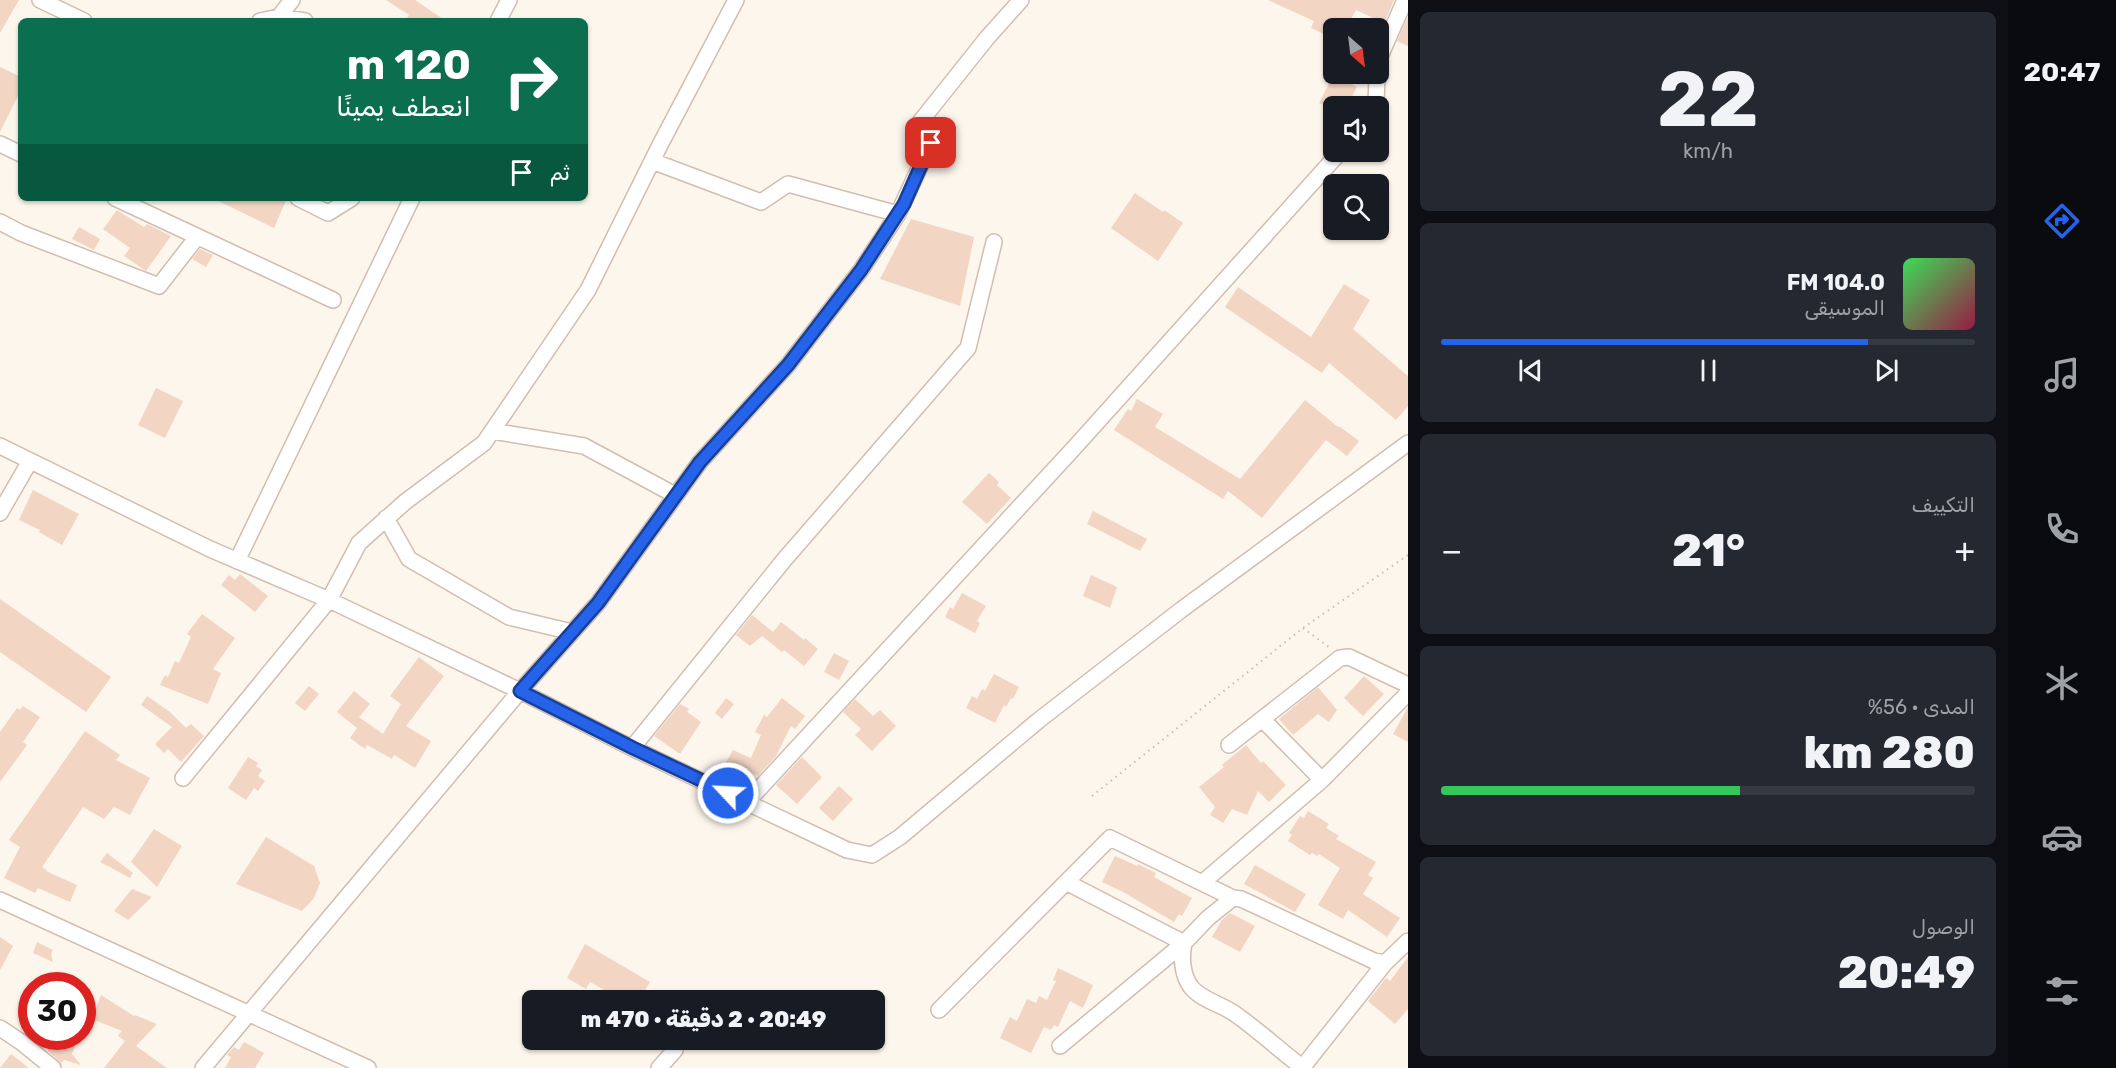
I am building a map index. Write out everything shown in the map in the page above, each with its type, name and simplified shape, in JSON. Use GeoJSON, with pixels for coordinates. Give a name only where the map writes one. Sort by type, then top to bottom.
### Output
{"type":"FeatureCollection","features":[{"type":"Feature","properties":{"kind":"street"},"geometry":{"type":"LineString","coordinates":[[40,0],[78,18]]}},
{"type":"Feature","properties":{"kind":"street"},"geometry":{"type":"LineString","coordinates":[[279,17],[292,0]]}},
{"type":"Feature","properties":{"kind":"street"},"geometry":{"type":"LineString","coordinates":[[500,18],[509,0]]}},
{"type":"Feature","properties":{"kind":"street"},"geometry":{"type":"LineString","coordinates":[[183,778],[329,600],[359,543],[405,502],[484,443],[588,290],[736,0]]}},
{"type":"Feature","properties":{"kind":"street"},"geometry":{"type":"LineString","coordinates":[[203,1068],[520,691],[598,603],[700,462],[788,365],[861,270],[898,214],[931,143],[920,122],[987,38],[1021,0]]}},
{"type":"Feature","properties":{"kind":"street"},"geometry":{"type":"LineString","coordinates":[[1389,36],[1405,0]]}},
{"type":"Feature","properties":{"kind":"street"},"geometry":{"type":"LineString","coordinates":[[274,18],[286,18]]}},
{"type":"Feature","properties":{"kind":"street"},"geometry":{"type":"LineString","coordinates":[[0,144],[18,153]]}},
{"type":"Feature","properties":{"kind":"street"},"geometry":{"type":"LineString","coordinates":[[652,161],[761,202],[788,184],[898,214]]}},
{"type":"Feature","properties":{"kind":"street"},"geometry":{"type":"LineString","coordinates":[[747,802],[1074,448],[1331,162]]}},
{"type":"Feature","properties":{"kind":"street"},"geometry":{"type":"LineString","coordinates":[[121,201],[333,300]]}},
{"type":"Feature","properties":{"kind":"street"},"geometry":{"type":"LineString","coordinates":[[304,201],[328,213],[347,201]]}},
{"type":"Feature","properties":{"kind":"street"},"geometry":{"type":"LineString","coordinates":[[237,561],[411,201]]}},
{"type":"Feature","properties":{"kind":"street"},"geometry":{"type":"LineString","coordinates":[[0,222],[21,233],[159,286],[197,237]]}},
{"type":"Feature","properties":{"kind":"street"},"geometry":{"type":"LineString","coordinates":[[633,748],[784,560],[968,348],[994,242]]}},
{"type":"Feature","properties":{"kind":"street"},"geometry":{"type":"LineString","coordinates":[[492,431],[584,446],[675,495]]}},
{"type":"Feature","properties":{"kind":"street"},"geometry":{"type":"LineString","coordinates":[[0,446],[237,561],[329,600],[520,691],[633,748],[847,850],[872,855],[900,837],[1039,720],[1162,625],[1408,443]]}},
{"type":"Feature","properties":{"kind":"street"},"geometry":{"type":"LineString","coordinates":[[0,513],[30,460]]}},
{"type":"Feature","properties":{"kind":"street"},"geometry":{"type":"LineString","coordinates":[[386,518],[409,559],[509,617],[572,632]]}},
{"type":"Feature","properties":{"kind":"street"},"geometry":{"type":"LineString","coordinates":[[1228,746],[1340,658],[1349,657],[1408,685]]}},
{"type":"Feature","properties":{"kind":"street"},"geometry":{"type":"LineString","coordinates":[[1202,883],[1322,780],[1408,693]]}},
{"type":"Feature","properties":{"kind":"street"},"geometry":{"type":"LineString","coordinates":[[1262,719],[1322,780]]}},
{"type":"Feature","properties":{"kind":"street"},"geometry":{"type":"LineString","coordinates":[[939,1010],[1110,838],[1233,898],[1241,899],[1374,961],[1385,963]]}},
{"type":"Feature","properties":{"kind":"street"},"geometry":{"type":"LineString","coordinates":[[1066,882],[1184,943]]}},
{"type":"Feature","properties":{"kind":"street"},"geometry":{"type":"LineString","coordinates":[[1060,1046],[1184,943],[1208,918],[1233,898]]}},
{"type":"Feature","properties":{"kind":"street"},"geometry":{"type":"LineString","coordinates":[[0,900],[368,1068]]}},
{"type":"Feature","properties":{"kind":"street"},"geometry":{"type":"LineString","coordinates":[[1184,943],[1182,963],[1191,987],[1237,1014],[1303,1068],[1385,963],[1408,941]]}},
{"type":"Feature","properties":{"kind":"street"},"geometry":{"type":"LineString","coordinates":[[0,1028],[53,1068]]}},
{"type":"Feature","properties":{"kind":"street"},"geometry":{"type":"LineString","coordinates":[[659,1068],[675,1050]]}},
{"type":"Feature","properties":{"kind":"path"},"geometry":{"type":"LineString","coordinates":[[1092,796],[1303,628],[1408,555]]}},
{"type":"Feature","properties":{"kind":"path"},"geometry":{"type":"LineString","coordinates":[[1303,628],[1340,658]]}},
{"type":"Feature","properties":{"kind":"building"},"geometry":{"type":"Polygon","coordinates":[[[0,0],[19,0],[0,33],[0,0]]]}},
{"type":"Feature","properties":{"kind":"building"},"geometry":{"type":"Polygon","coordinates":[[[386,0],[415,0],[442,18],[407,18],[409,15],[386,0]]]}},
{"type":"Feature","properties":{"kind":"building"},"geometry":{"type":"Polygon","coordinates":[[[1268,0],[1394,0],[1386,18],[1373,18],[1356,10],[1352,18],[1323,18],[1323,34],[1311,28],[1314,21],[1268,0]]]}},
{"type":"Feature","properties":{"kind":"building"},"geometry":{"type":"Polygon","coordinates":[[[1408,17],[1408,46],[1397,41],[1408,17]]]}},
{"type":"Feature","properties":{"kind":"building"},"geometry":{"type":"Polygon","coordinates":[[[0,67],[18,76],[18,96],[0,132],[0,67]]]}},
{"type":"Feature","properties":{"kind":"building"},"geometry":{"type":"Polygon","coordinates":[[[1329,84],[1351,84],[1357,87],[1352,96],[1323,96],[1323,105],[1319,103],[1329,84]]]}},
{"type":"Feature","properties":{"kind":"building"},"geometry":{"type":"Polygon","coordinates":[[[1135,193],[1183,223],[1158,261],[1111,228],[1135,193]]]}},
{"type":"Feature","properties":{"kind":"building"},"geometry":{"type":"Polygon","coordinates":[[[218,201],[286,201],[274,228],[218,201]]]}},
{"type":"Feature","properties":{"kind":"building"},"geometry":{"type":"Polygon","coordinates":[[[117,210],[144,227],[147,224],[171,236],[146,271],[124,256],[130,248],[103,229],[117,210]]]}},
{"type":"Feature","properties":{"kind":"building"},"geometry":{"type":"Polygon","coordinates":[[[911,219],[974,237],[960,306],[880,279],[911,219]]]}},
{"type":"Feature","properties":{"kind":"building"},"geometry":{"type":"Polygon","coordinates":[[[79,227],[100,239],[94,250],[72,239],[79,227]]]}},
{"type":"Feature","properties":{"kind":"building"},"geometry":{"type":"Polygon","coordinates":[[[200,249],[213,255],[206,267],[192,259],[200,249]]]}},
{"type":"Feature","properties":{"kind":"building"},"geometry":{"type":"Polygon","coordinates":[[[1344,284],[1370,300],[1353,329],[1408,376],[1408,406],[1396,420],[1329,363],[1322,373],[1225,307],[1238,287],[1311,337],[1344,284]]]}},
{"type":"Feature","properties":{"kind":"building"},"geometry":{"type":"Polygon","coordinates":[[[156,388],[183,401],[165,438],[138,425],[156,388]]]}},
{"type":"Feature","properties":{"kind":"building"},"geometry":{"type":"Polygon","coordinates":[[[1137,399],[1163,414],[1155,427],[1240,479],[1305,400],[1359,441],[1347,456],[1326,440],[1262,518],[1228,491],[1223,499],[1114,430],[1128,409],[1131,411],[1137,399]]]}},
{"type":"Feature","properties":{"kind":"building"},"geometry":{"type":"Polygon","coordinates":[[[989,473],[999,482],[997,485],[1011,498],[987,524],[962,502],[989,473]]]}},
{"type":"Feature","properties":{"kind":"building"},"geometry":{"type":"Polygon","coordinates":[[[33,490],[79,514],[62,545],[39,532],[40,530],[19,520],[33,490]]]}},
{"type":"Feature","properties":{"kind":"building"},"geometry":{"type":"Polygon","coordinates":[[[1093,511],[1147,539],[1140,551],[1087,524],[1093,511]]]}},
{"type":"Feature","properties":{"kind":"building"},"geometry":{"type":"Polygon","coordinates":[[[240,574],[268,596],[255,612],[221,585],[229,575],[235,580],[240,574]]]}},
{"type":"Feature","properties":{"kind":"building"},"geometry":{"type":"Polygon","coordinates":[[[1091,575],[1117,587],[1110,608],[1083,596],[1091,575]]]}},
{"type":"Feature","properties":{"kind":"building"},"geometry":{"type":"Polygon","coordinates":[[[962,593],[986,606],[977,621],[980,623],[975,633],[945,617],[950,607],[953,609],[962,593]]]}},
{"type":"Feature","properties":{"kind":"building"},"geometry":{"type":"Polygon","coordinates":[[[0,599],[111,677],[86,712],[0,652],[0,599]]]}},
{"type":"Feature","properties":{"kind":"building"},"geometry":{"type":"Polygon","coordinates":[[[202,614],[235,638],[213,669],[221,673],[208,704],[160,685],[165,675],[168,677],[175,661],[179,663],[191,637],[187,634],[202,614]]]}},
{"type":"Feature","properties":{"kind":"building"},"geometry":{"type":"Polygon","coordinates":[[[752,615],[773,632],[781,622],[818,649],[804,666],[762,636],[750,646],[736,635],[752,615]]]}},
{"type":"Feature","properties":{"kind":"building"},"geometry":{"type":"Polygon","coordinates":[[[834,653],[849,661],[839,680],[824,672],[834,653]]]}},
{"type":"Feature","properties":{"kind":"building"},"geometry":{"type":"Polygon","coordinates":[[[419,657],[444,676],[406,726],[431,741],[415,768],[394,755],[392,759],[367,745],[365,749],[350,738],[357,728],[337,712],[354,691],[370,704],[359,717],[383,734],[401,704],[390,696],[419,657]]]}},
{"type":"Feature","properties":{"kind":"building"},"geometry":{"type":"Polygon","coordinates":[[[994,674],[1019,687],[1013,699],[1011,698],[1006,707],[1004,705],[995,723],[966,708],[972,696],[977,699],[982,689],[985,691],[994,674]]]}},
{"type":"Feature","properties":{"kind":"building"},"geometry":{"type":"Polygon","coordinates":[[[1364,676],[1384,694],[1363,716],[1344,698],[1364,676]]]}},
{"type":"Feature","properties":{"kind":"building"},"geometry":{"type":"Polygon","coordinates":[[[309,686],[319,694],[305,711],[295,703],[309,686]]]}},
{"type":"Feature","properties":{"kind":"building"},"geometry":{"type":"Polygon","coordinates":[[[1318,687],[1337,710],[1329,722],[1318,714],[1293,735],[1279,719],[1318,687]]]}},
{"type":"Feature","properties":{"kind":"building"},"geometry":{"type":"Polygon","coordinates":[[[147,696],[170,712],[186,728],[191,724],[204,736],[181,762],[168,749],[164,753],[155,744],[172,727],[141,705],[147,696]]]}},
{"type":"Feature","properties":{"kind":"building"},"geometry":{"type":"Polygon","coordinates":[[[726,698],[734,704],[722,719],[715,713],[726,698]]]}},
{"type":"Feature","properties":{"kind":"building"},"geometry":{"type":"Polygon","coordinates":[[[782,698],[805,716],[795,729],[791,726],[776,756],[758,776],[748,771],[744,781],[721,771],[733,750],[751,758],[761,735],[755,732],[764,715],[767,717],[782,698]]]}},
{"type":"Feature","properties":{"kind":"building"},"geometry":{"type":"Polygon","coordinates":[[[855,699],[873,716],[880,710],[896,726],[872,751],[855,735],[861,729],[843,712],[855,699]]]}},
{"type":"Feature","properties":{"kind":"building"},"geometry":{"type":"Polygon","coordinates":[[[680,704],[689,709],[687,712],[701,722],[680,754],[654,736],[680,704]]]}},
{"type":"Feature","properties":{"kind":"building"},"geometry":{"type":"Polygon","coordinates":[[[23,706],[40,717],[23,742],[27,745],[0,782],[0,732],[17,708],[20,710],[23,706]]]}},
{"type":"Feature","properties":{"kind":"building"},"geometry":{"type":"Polygon","coordinates":[[[1408,707],[1408,742],[1393,734],[1408,707]]]}},
{"type":"Feature","properties":{"kind":"building"},"geometry":{"type":"Polygon","coordinates":[[[85,731],[120,755],[116,760],[150,778],[130,815],[114,807],[104,819],[83,807],[42,867],[77,885],[70,902],[38,888],[35,893],[4,878],[20,847],[9,840],[85,731]]]}},
{"type":"Feature","properties":{"kind":"building"},"geometry":{"type":"Polygon","coordinates":[[[1246,745],[1261,763],[1263,761],[1286,785],[1269,802],[1258,791],[1247,815],[1232,809],[1223,823],[1210,815],[1215,807],[1199,787],[1246,745]]]}},
{"type":"Feature","properties":{"kind":"building"},"geometry":{"type":"Polygon","coordinates":[[[248,757],[258,763],[256,766],[262,770],[258,776],[265,781],[258,791],[254,788],[246,800],[228,788],[248,757]]]}},
{"type":"Feature","properties":{"kind":"building"},"geometry":{"type":"Polygon","coordinates":[[[802,757],[822,777],[797,804],[776,785],[802,757]]]}},
{"type":"Feature","properties":{"kind":"building"},"geometry":{"type":"Polygon","coordinates":[[[839,786],[853,799],[833,821],[819,808],[839,786]]]}},
{"type":"Feature","properties":{"kind":"building"},"geometry":{"type":"Polygon","coordinates":[[[1308,811],[1329,824],[1326,828],[1339,836],[1336,839],[1376,862],[1368,875],[1373,878],[1363,894],[1400,918],[1387,937],[1348,910],[1343,919],[1318,905],[1340,868],[1319,854],[1310,855],[1288,841],[1292,835],[1289,833],[1300,816],[1304,818],[1308,811]]]}},
{"type":"Feature","properties":{"kind":"building"},"geometry":{"type":"Polygon","coordinates":[[[154,829],[182,846],[157,887],[131,862],[154,829]]]}},
{"type":"Feature","properties":{"kind":"building"},"geometry":{"type":"Polygon","coordinates":[[[266,837],[314,866],[320,883],[314,898],[302,911],[236,884],[266,837]]]}},
{"type":"Feature","properties":{"kind":"building"},"geometry":{"type":"Polygon","coordinates":[[[107,853],[133,873],[130,878],[100,862],[107,853]]]}},
{"type":"Feature","properties":{"kind":"building"},"geometry":{"type":"Polygon","coordinates":[[[1115,856],[1156,873],[1154,877],[1192,898],[1182,916],[1179,914],[1174,922],[1102,882],[1115,856]]]}},
{"type":"Feature","properties":{"kind":"building"},"geometry":{"type":"Polygon","coordinates":[[[1255,865],[1306,894],[1295,912],[1244,884],[1255,865]]]}},
{"type":"Feature","properties":{"kind":"building"},"geometry":{"type":"Polygon","coordinates":[[[132,889],[152,897],[128,920],[114,911],[132,889]]]}},
{"type":"Feature","properties":{"kind":"building"},"geometry":{"type":"Polygon","coordinates":[[[1230,913],[1255,926],[1240,952],[1212,937],[1222,920],[1230,913]]]}},
{"type":"Feature","properties":{"kind":"building"},"geometry":{"type":"Polygon","coordinates":[[[0,937],[13,946],[0,970],[0,937]]]}},
{"type":"Feature","properties":{"kind":"building"},"geometry":{"type":"Polygon","coordinates":[[[37,942],[53,950],[51,954],[53,962],[33,953],[37,942]]]}},
{"type":"Feature","properties":{"kind":"building"},"geometry":{"type":"Polygon","coordinates":[[[585,944],[650,982],[645,990],[604,990],[590,982],[586,989],[567,978],[585,944]]]}},
{"type":"Feature","properties":{"kind":"building"},"geometry":{"type":"Polygon","coordinates":[[[1408,957],[1408,1009],[1395,1024],[1368,1001],[1386,978],[1390,981],[1408,957]]]}},
{"type":"Feature","properties":{"kind":"building"},"geometry":{"type":"Polygon","coordinates":[[[1058,968],[1093,985],[1083,1008],[1070,1001],[1058,1027],[1054,1025],[1051,1030],[1044,1027],[1031,1053],[1000,1038],[1010,1017],[1017,1021],[1027,999],[1036,1003],[1039,996],[1047,1000],[1056,981],[1053,980],[1058,968]]]}},
{"type":"Feature","properties":{"kind":"building"},"geometry":{"type":"Polygon","coordinates":[[[101,995],[134,1016],[157,1024],[136,1046],[167,1068],[104,1068],[125,1041],[118,1036],[122,1031],[96,1021],[96,1008],[101,995]]]}},
{"type":"Feature","properties":{"kind":"building"},"geometry":{"type":"Polygon","coordinates":[[[244,1042],[264,1053],[255,1068],[225,1068],[231,1057],[227,1055],[234,1047],[239,1050],[244,1042]]]}},
{"type":"Feature","properties":{"kind":"building"},"geometry":{"type":"Polygon","coordinates":[[[73,1050],[72,1054],[81,1065],[64,1060],[61,1063],[48,1051],[73,1050]]]}},
{"type":"Feature","properties":{"kind":"building"},"geometry":{"type":"Polygon","coordinates":[[[11,1054],[29,1068],[0,1068],[11,1054]]]}},
{"type":"Feature","properties":{"kind":"route"},"geometry":{"type":"LineString","coordinates":[[728,793],[520,691],[598,603],[700,462],[788,365],[861,270],[904,204],[931,143]]}}]}
